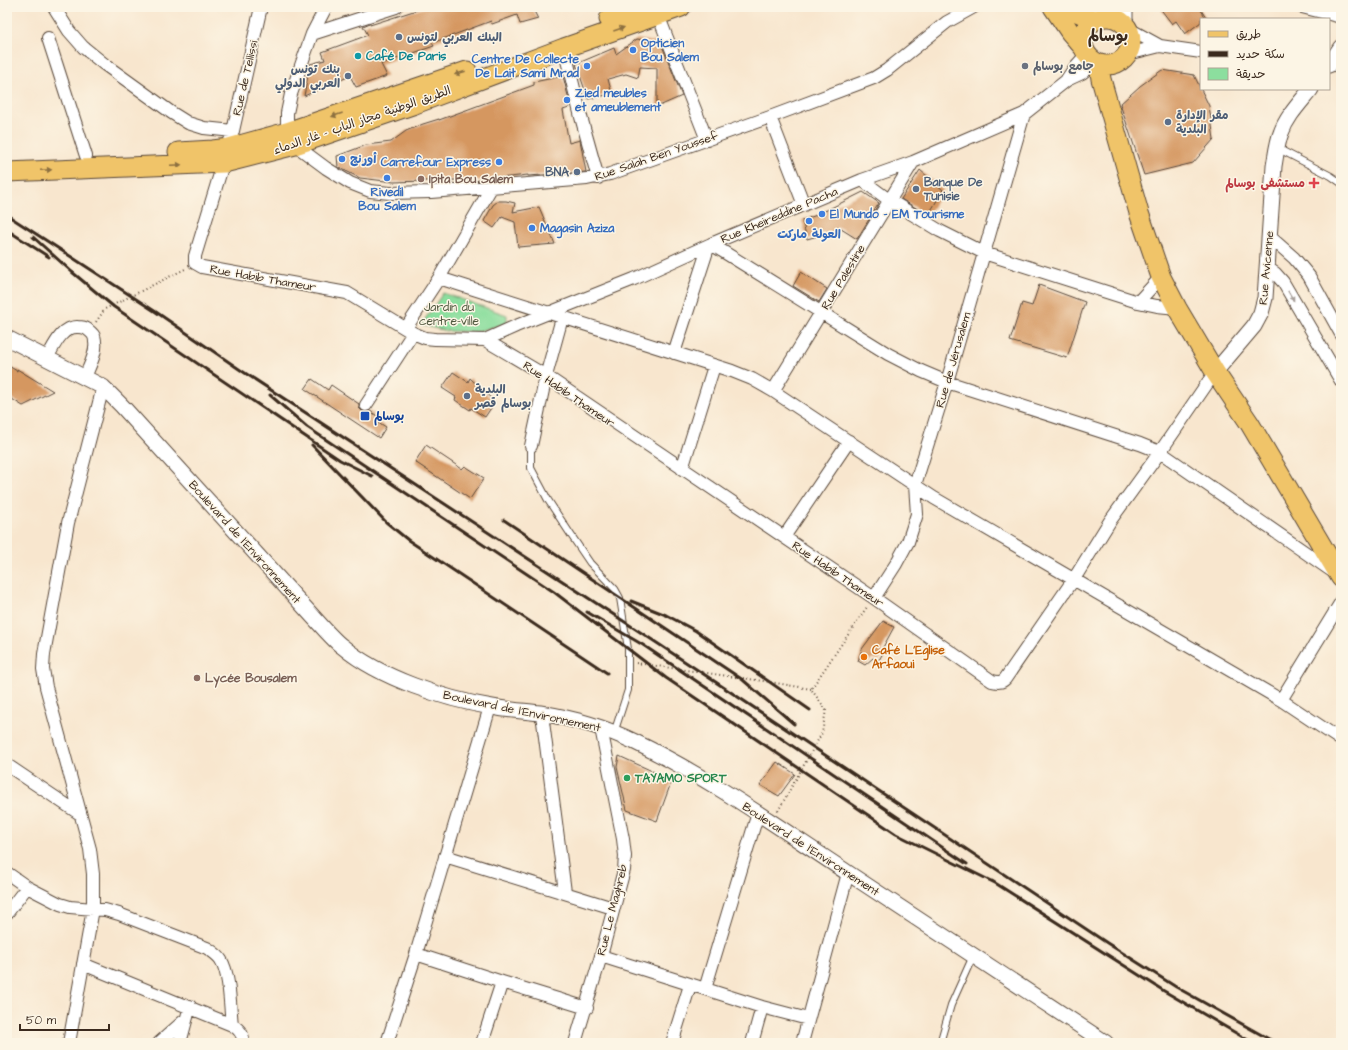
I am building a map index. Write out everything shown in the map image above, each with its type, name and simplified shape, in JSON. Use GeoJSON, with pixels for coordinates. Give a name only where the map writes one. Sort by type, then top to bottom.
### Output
{"type":"FeatureCollection","features":[{"type":"Feature","properties":{"kind":"main road","name":"الطريق الوطنية مجاز الباب - غار الدماء"},"geometry":{"type":"LineString","coordinates":[[413,97],[505,58],[641,7]]}},
{"type":"Feature","properties":{"kind":"main road","name":"الطريق الوطنية مجاز الباب - غار الدماء"},"geometry":{"type":"LineString","coordinates":[[7,172],[229,147],[291,138],[564,48],[655,11],[681,7]]}},
{"type":"Feature","properties":{"kind":"main road"},"geometry":{"type":"LineString","coordinates":[[1053,7],[1066,26],[1095,59],[1122,61],[1128,54],[1131,46],[1131,37],[1126,20],[1066,7]]}},
{"type":"Feature","properties":{"kind":"main road"},"geometry":{"type":"LineString","coordinates":[[1098,15],[1083,34],[1095,59],[1139,213],[1161,277],[1177,308],[1215,372],[1250,424],[1340,577]]}},
{"type":"Feature","properties":{"kind":"main road","name":"الطريق الوطنية مجاز الباب - غار الدماء"},"geometry":{"type":"LineString","coordinates":[[7,160],[213,150],[229,147]]}},
{"type":"Feature","properties":{"kind":"street"},"geometry":{"type":"LineString","coordinates":[[54,7],[69,31],[83,48],[172,113],[188,123],[204,128],[229,147]]}},
{"type":"Feature","properties":{"kind":"street","name":"Rue de Tellissi"},"geometry":{"type":"LineString","coordinates":[[229,147],[261,7]]}},
{"type":"Feature","properties":{"kind":"street"},"geometry":{"type":"LineString","coordinates":[[291,138],[287,113],[288,103],[312,34],[326,7]]}},
{"type":"Feature","properties":{"kind":"street"},"geometry":{"type":"LineString","coordinates":[[312,34],[396,7]]}},
{"type":"Feature","properties":{"kind":"street","name":"Rue Salah Ben Youssef"},"geometry":{"type":"LineString","coordinates":[[291,138],[326,168],[350,183],[370,191],[390,193],[431,192],[598,178],[707,140],[874,78],[887,70],[947,22],[974,7]]}},
{"type":"Feature","properties":{"kind":"street"},"geometry":{"type":"LineString","coordinates":[[1302,7],[1341,17]]}},
{"type":"Feature","properties":{"kind":"street"},"geometry":{"type":"LineString","coordinates":[[655,11],[707,140]]}},
{"type":"Feature","properties":{"kind":"street"},"geometry":{"type":"LineString","coordinates":[[1126,20],[1160,46]]}},
{"type":"Feature","properties":{"kind":"street"},"geometry":{"type":"LineString","coordinates":[[48,38],[86,156]]}},
{"type":"Feature","properties":{"kind":"street"},"geometry":{"type":"LineString","coordinates":[[1128,54],[1160,46],[1200,52]]}},
{"type":"Feature","properties":{"kind":"street"},"geometry":{"type":"LineString","coordinates":[[1330,63],[1341,47]]}},
{"type":"Feature","properties":{"kind":"street"},"geometry":{"type":"LineString","coordinates":[[564,48],[598,178]]}},
{"type":"Feature","properties":{"kind":"street","name":"Rue Kheireddine Pacha"},"geometry":{"type":"LineString","coordinates":[[485,340],[516,326],[634,279],[710,244],[862,180],[913,162],[1024,114],[1067,80],[1076,66],[1095,59]]}},
{"type":"Feature","properties":{"kind":"street","name":"Rue Avicenne"},"geometry":{"type":"LineString","coordinates":[[1215,372],[1254,326],[1261,313],[1265,298],[1274,166],[1277,148],[1281,132],[1288,118],[1310,90]]}},
{"type":"Feature","properties":{"kind":"street","name":"Rue de Jérusalem"},"geometry":{"type":"LineString","coordinates":[[874,598],[908,542],[917,514],[915,485],[947,382],[1024,114]]}},
{"type":"Feature","properties":{"kind":"street"},"geometry":{"type":"LineString","coordinates":[[770,117],[804,205]]}},
{"type":"Feature","properties":{"kind":"street","name":"Rue Habib Thameur"},"geometry":{"type":"LineString","coordinates":[[229,147],[194,256],[195,263],[202,267],[347,293],[410,331],[425,338],[485,340],[546,376],[874,598],[992,681],[998,682],[1005,679],[1074,579]]}},
{"type":"Feature","properties":{"kind":"street","name":"Rue Palestine"},"geometry":{"type":"LineString","coordinates":[[773,391],[913,162]]}},
{"type":"Feature","properties":{"kind":"street"},"geometry":{"type":"LineString","coordinates":[[862,180],[889,200],[940,231],[984,253],[1138,302],[1177,308]]}},
{"type":"Feature","properties":{"kind":"street"},"geometry":{"type":"LineString","coordinates":[[366,406],[491,188]]}},
{"type":"Feature","properties":{"kind":"street"},"geometry":{"type":"LineString","coordinates":[[1269,236],[1294,258],[1309,276],[1341,334]]}},
{"type":"Feature","properties":{"kind":"street"},"geometry":{"type":"LineString","coordinates":[[674,353],[710,244],[888,354],[921,371],[947,382],[1140,444],[1160,452],[1340,577]]}},
{"type":"Feature","properties":{"kind":"street"},"geometry":{"type":"LineString","coordinates":[[1266,267],[1275,273],[1283,282],[1341,381]]}},
{"type":"Feature","properties":{"kind":"street"},"geometry":{"type":"LineString","coordinates":[[1138,302],[1161,277]]}},
{"type":"Feature","properties":{"kind":"street"},"geometry":{"type":"LineString","coordinates":[[439,278],[732,371],[752,379],[850,441],[934,498],[1281,700],[1341,740]]}},
{"type":"Feature","properties":{"kind":"street"},"geometry":{"type":"LineString","coordinates":[[531,446],[546,376],[562,318]]}},
{"type":"Feature","properties":{"kind":"street"},"geometry":{"type":"LineString","coordinates":[[46,358],[64,332],[74,327],[84,327],[94,335],[96,343],[86,378]]}},
{"type":"Feature","properties":{"kind":"street","name":"Boulevard de l'Environnement"},"geometry":{"type":"LineString","coordinates":[[7,338],[67,370],[103,387],[122,406],[327,632],[344,648],[365,662],[389,675],[417,687],[451,697],[490,707],[542,714],[608,730],[676,762],[758,813],[1106,1043]]}},
{"type":"Feature","properties":{"kind":"street"},"geometry":{"type":"LineString","coordinates":[[682,469],[714,366]]}},
{"type":"Feature","properties":{"kind":"street"},"geometry":{"type":"LineString","coordinates":[[1074,579],[1110,521],[1215,372]]}},
{"type":"Feature","properties":{"kind":"street"},"geometry":{"type":"LineString","coordinates":[[69,1043],[93,909],[93,874],[90,849],[46,687],[43,669],[44,654],[68,523],[103,387]]}},
{"type":"Feature","properties":{"kind":"street"},"geometry":{"type":"LineString","coordinates":[[784,537],[850,441]]}},
{"type":"Feature","properties":{"kind":"street"},"geometry":{"type":"LineString","coordinates":[[1281,700],[1341,602]]}},
{"type":"Feature","properties":{"kind":"street"},"geometry":{"type":"LineString","coordinates":[[387,1043],[416,954],[490,707]]}},
{"type":"Feature","properties":{"kind":"street"},"geometry":{"type":"LineString","coordinates":[[542,714],[565,892]]}},
{"type":"Feature","properties":{"kind":"street","name":"Rue Le Maghreb"},"geometry":{"type":"LineString","coordinates":[[575,1043],[601,956],[624,870],[625,856],[608,730]]}},
{"type":"Feature","properties":{"kind":"street"},"geometry":{"type":"LineString","coordinates":[[7,765],[80,814]]}},
{"type":"Feature","properties":{"kind":"street"},"geometry":{"type":"LineString","coordinates":[[705,989],[758,813]]}},
{"type":"Feature","properties":{"kind":"street"},"geometry":{"type":"LineString","coordinates":[[445,856],[613,908]]}},
{"type":"Feature","properties":{"kind":"street"},"geometry":{"type":"LineString","coordinates":[[7,873],[27,887],[60,904],[70,907],[105,910],[119,914],[207,948],[216,954],[222,962],[226,973],[232,1025]]}},
{"type":"Feature","properties":{"kind":"street"},"geometry":{"type":"LineString","coordinates":[[802,1043],[848,873]]}},
{"type":"Feature","properties":{"kind":"street"},"geometry":{"type":"LineString","coordinates":[[7,913],[27,887]]}},
{"type":"Feature","properties":{"kind":"street"},"geometry":{"type":"LineString","coordinates":[[416,954],[586,1008]]}},
{"type":"Feature","properties":{"kind":"street"},"geometry":{"type":"LineString","coordinates":[[601,956],[762,1007],[808,1019]]}},
{"type":"Feature","properties":{"kind":"street"},"geometry":{"type":"LineString","coordinates":[[83,964],[190,1006],[232,1025],[237,1028],[241,1034],[244,1039],[243,1043]]}},
{"type":"Feature","properties":{"kind":"street"},"geometry":{"type":"LineString","coordinates":[[482,1043],[502,982]]}},
{"type":"Feature","properties":{"kind":"street"},"geometry":{"type":"LineString","coordinates":[[672,1043],[690,985]]}},
{"type":"Feature","properties":{"kind":"street"},"geometry":{"type":"LineString","coordinates":[[180,1043],[190,1006]]}},
{"type":"Feature","properties":{"kind":"street"},"geometry":{"type":"LineString","coordinates":[[752,1043],[762,1007]]}},
{"type":"Feature","properties":{"kind":"street"},"geometry":{"type":"LineString","coordinates":[[159,1043],[186,1019]]}},
{"type":"Feature","properties":{"kind":"lane"},"geometry":{"type":"LineString","coordinates":[[1277,148],[1331,176],[1341,183]]}},
{"type":"Feature","properties":{"kind":"lane"},"geometry":{"type":"LineString","coordinates":[[531,446],[531,468],[548,500],[590,563],[616,589],[620,598],[626,635],[628,690],[608,730]]}},
{"type":"Feature","properties":{"kind":"lane"},"geometry":{"type":"LineString","coordinates":[[940,1043],[951,1005],[973,956]]}},
{"type":"Feature","properties":{"kind":"path"},"geometry":{"type":"LineString","coordinates":[[89,331],[105,309],[195,263]]}},
{"type":"Feature","properties":{"kind":"path"},"geometry":{"type":"LineString","coordinates":[[811,689],[874,598]]}},
{"type":"Feature","properties":{"kind":"path"},"geometry":{"type":"LineString","coordinates":[[628,662],[811,689],[826,710],[822,732],[771,822]]}},
{"type":"Feature","properties":{"kind":"green space","name":"Jardin du centre-ville"},"geometry":{"type":"Polygon","coordinates":[[[443,293],[507,315],[507,323],[475,332],[447,331],[421,325],[443,293]]]}},
{"type":"Feature","properties":{"kind":"building"},"geometry":{"type":"Polygon","coordinates":[[[426,7],[535,7],[533,9],[538,19],[520,24],[517,15],[492,24],[491,21],[432,43],[434,46],[381,64],[387,76],[356,87],[350,76],[304,96],[310,64],[325,60],[322,52],[368,35],[363,26],[426,7]]]}},
{"type":"Feature","properties":{"kind":"building"},"geometry":{"type":"Polygon","coordinates":[[[1159,7],[1199,7],[1206,18],[1200,18],[1200,23],[1185,34],[1176,21],[1172,24],[1159,7]]]}},
{"type":"Feature","properties":{"kind":"building"},"geometry":{"type":"Polygon","coordinates":[[[637,39],[661,43],[682,96],[657,107],[657,68],[640,67],[638,78],[626,74],[608,79],[612,94],[588,99],[576,64],[614,48],[616,54],[637,39]]]}},
{"type":"Feature","properties":{"kind":"building","name":"مقر الإدارة البلدية"},"geometry":{"type":"Polygon","coordinates":[[[1162,70],[1194,75],[1209,106],[1214,139],[1193,163],[1144,175],[1120,104],[1140,86],[1162,70]]]}},
{"type":"Feature","properties":{"kind":"building"},"geometry":{"type":"Polygon","coordinates":[[[563,76],[569,100],[569,108],[563,110],[569,143],[580,140],[586,172],[528,175],[472,181],[455,180],[394,182],[360,178],[338,167],[337,156],[366,145],[391,142],[406,131],[423,124],[439,120],[534,85],[534,82],[563,76]]]}},
{"type":"Feature","properties":{"kind":"building"},"geometry":{"type":"Polygon","coordinates":[[[920,170],[943,190],[929,214],[901,199],[920,170]]]}},
{"type":"Feature","properties":{"kind":"building"},"geometry":{"type":"Polygon","coordinates":[[[863,192],[879,203],[857,239],[838,227],[832,238],[823,232],[821,235],[807,239],[802,220],[817,215],[863,192]]]}},
{"type":"Feature","properties":{"kind":"building","name":"Magasin Aziza"},"geometry":{"type":"Polygon","coordinates":[[[498,201],[515,203],[513,212],[539,207],[555,244],[518,247],[515,222],[502,217],[494,228],[484,221],[493,205],[498,201]]]}},
{"type":"Feature","properties":{"kind":"building"},"geometry":{"type":"Polygon","coordinates":[[[801,272],[827,289],[819,302],[793,286],[801,272]]]}},
{"type":"Feature","properties":{"kind":"building"},"geometry":{"type":"Polygon","coordinates":[[[1039,285],[1085,302],[1067,358],[1010,341],[1022,303],[1032,306],[1039,285]]]}},
{"type":"Feature","properties":{"kind":"building"},"geometry":{"type":"Polygon","coordinates":[[[7,365],[17,371],[17,369],[53,391],[23,406],[7,396],[7,365]]]}},
{"type":"Feature","properties":{"kind":"building"},"geometry":{"type":"Polygon","coordinates":[[[453,372],[468,382],[470,378],[495,402],[485,417],[471,408],[470,410],[455,400],[456,397],[442,388],[453,372]]]}},
{"type":"Feature","properties":{"kind":"building"},"geometry":{"type":"Polygon","coordinates":[[[312,379],[328,390],[331,385],[359,404],[359,408],[362,411],[370,411],[380,418],[378,422],[386,427],[379,438],[305,389],[312,379]]]}},
{"type":"Feature","properties":{"kind":"building"},"geometry":{"type":"Polygon","coordinates":[[[426,445],[462,469],[465,466],[484,478],[470,499],[415,462],[426,445]]]}},
{"type":"Feature","properties":{"kind":"building"},"geometry":{"type":"Polygon","coordinates":[[[883,621],[894,627],[881,651],[883,653],[879,660],[873,658],[865,665],[858,661],[862,649],[883,621]]]}},
{"type":"Feature","properties":{"kind":"building"},"geometry":{"type":"Polygon","coordinates":[[[619,756],[672,780],[657,821],[627,810],[617,767],[619,756]]]}},
{"type":"Feature","properties":{"kind":"building"},"geometry":{"type":"Polygon","coordinates":[[[777,762],[795,774],[779,796],[760,785],[777,762]]]}},
{"type":"Feature","properties":{"kind":"railway"},"geometry":{"type":"LineString","coordinates":[[7,215],[663,647],[1107,943],[1176,987],[1276,1043]]}},
{"type":"Feature","properties":{"kind":"railway"},"geometry":{"type":"LineString","coordinates":[[7,230],[49,257]]}},
{"type":"Feature","properties":{"kind":"railway"},"geometry":{"type":"LineString","coordinates":[[33,237],[114,307],[340,460],[372,476]]}},
{"type":"Feature","properties":{"kind":"railway"},"geometry":{"type":"LineString","coordinates":[[270,395],[307,427],[554,592],[666,678],[896,834],[995,883]]}},
{"type":"Feature","properties":{"kind":"railway"},"geometry":{"type":"LineString","coordinates":[[312,445],[386,522],[408,540],[607,673]]}},
{"type":"Feature","properties":{"kind":"railway"},"geometry":{"type":"LineString","coordinates":[[504,520],[743,680],[794,724]]}},
{"type":"Feature","properties":{"kind":"railway"},"geometry":{"type":"LineString","coordinates":[[631,601],[666,615],[696,631],[810,710]]}},
{"type":"Feature","properties":{"kind":"railway"},"geometry":{"type":"LineString","coordinates":[[587,612],[643,645],[967,864]]}},
{"type":"Feature","properties":{"kind":"railway"},"geometry":{"type":"LineString","coordinates":[[992,881],[1164,991],[1253,1043]]}},
{"type":"Feature","properties":{"kind":"place","name":"البنك العربي لتونس"},"geometry":{"type":"Point","coordinates":[399,37]}},
{"type":"Feature","properties":{"kind":"place","name":"Opticien Bou Salem"},"geometry":{"type":"Point","coordinates":[633,50]}},
{"type":"Feature","properties":{"kind":"place","name":"Café De Paris"},"geometry":{"type":"Point","coordinates":[358,56]}},
{"type":"Feature","properties":{"kind":"place","name":"Centre De Collecte De Lait Sami Mrad"},"geometry":{"type":"Point","coordinates":[587,66]}},
{"type":"Feature","properties":{"kind":"place","name":"جامع بوسالم"},"geometry":{"type":"Point","coordinates":[1025,66]}},
{"type":"Feature","properties":{"kind":"place","name":"بنك تونس العربي الدولي"},"geometry":{"type":"Point","coordinates":[348,76]}},
{"type":"Feature","properties":{"kind":"place","name":"Zied meubles et ameublement"},"geometry":{"type":"Point","coordinates":[567,100]}},
{"type":"Feature","properties":{"kind":"place","name":"مقر الإدارة البلدية"},"geometry":{"type":"Point","coordinates":[1168,122]}},
{"type":"Feature","properties":{"kind":"place","name":"أورنج"},"geometry":{"type":"Point","coordinates":[342,159]}},
{"type":"Feature","properties":{"kind":"place","name":"Carrefour Express"},"geometry":{"type":"Point","coordinates":[499,162]}},
{"type":"Feature","properties":{"kind":"place","name":"BNA"},"geometry":{"type":"Point","coordinates":[577,172]}},
{"type":"Feature","properties":{"kind":"place","name":"Rivedil Bou Salem"},"geometry":{"type":"Point","coordinates":[387,178]}},
{"type":"Feature","properties":{"kind":"place","name":"Ipita Bou Salem"},"geometry":{"type":"Point","coordinates":[421,179]}},
{"type":"Feature","properties":{"kind":"place","name":"مستشفى بوسالم"},"geometry":{"type":"Point","coordinates":[1314,183]}},
{"type":"Feature","properties":{"kind":"place","name":"Banque De Tunisie"},"geometry":{"type":"Point","coordinates":[916,189]}},
{"type":"Feature","properties":{"kind":"place","name":"El Mundo - EM Tourisme"},"geometry":{"type":"Point","coordinates":[822,214]}},
{"type":"Feature","properties":{"kind":"place","name":"العولة ماركت"},"geometry":{"type":"Point","coordinates":[809,221]}},
{"type":"Feature","properties":{"kind":"place","name":"Magasin Aziza"},"geometry":{"type":"Point","coordinates":[532,228]}},
{"type":"Feature","properties":{"kind":"place","name":"البلدية بوسالم قصر"},"geometry":{"type":"Point","coordinates":[467,396]}},
{"type":"Feature","properties":{"kind":"place","name":"بوسالم"},"geometry":{"type":"Point","coordinates":[365,416]}},
{"type":"Feature","properties":{"kind":"place","name":"Café L'Eglise Arfaoui"},"geometry":{"type":"Point","coordinates":[864,657]}},
{"type":"Feature","properties":{"kind":"place","name":"Lycée Bousalem"},"geometry":{"type":"Point","coordinates":[197,678]}},
{"type":"Feature","properties":{"kind":"place","name":"TAYAMO SPORT"},"geometry":{"type":"Point","coordinates":[627,778]}},
{"type":"Feature","properties":{"kind":"district","name":"بوسالم"},"geometry":{"type":"Point","coordinates":[1108,35]}}]}
